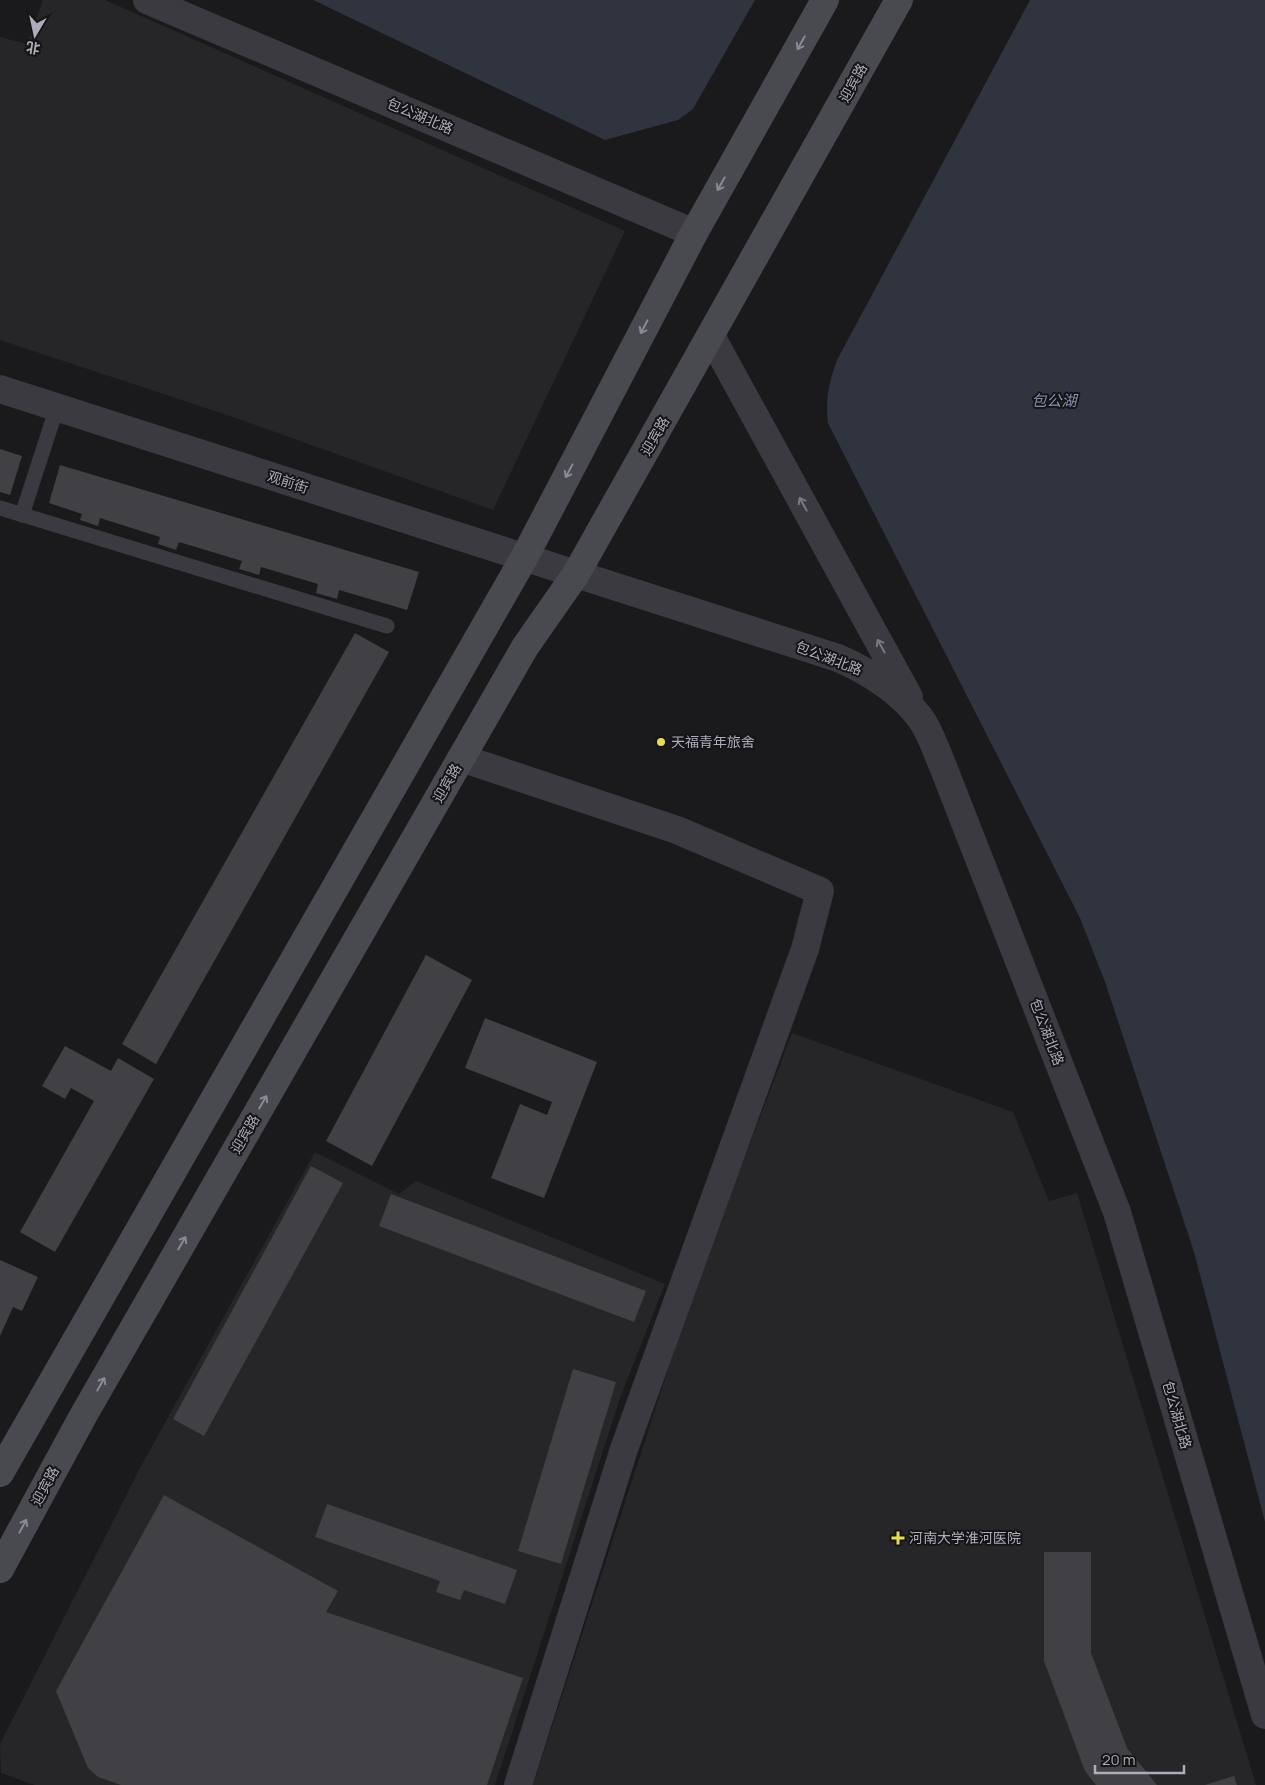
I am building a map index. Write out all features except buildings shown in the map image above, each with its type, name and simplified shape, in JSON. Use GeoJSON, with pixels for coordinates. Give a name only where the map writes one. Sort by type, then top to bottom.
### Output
{"type":"FeatureCollection","features":[{"type":"Feature","properties":{"kind":"main road"},"geometry":{"type":"LineString","coordinates":[[0,1473],[524,558],[694,233],[824,0]]}},
{"type":"Feature","properties":{"kind":"main road","name":"迎宾路"},"geometry":{"type":"LineString","coordinates":[[0,1569],[88,1407],[525,646],[576,574],[899,0]]}},
{"type":"Feature","properties":{"kind":"street","name":"包公湖北路"},"geometry":{"type":"LineString","coordinates":[[147,0],[694,233]]}},
{"type":"Feature","properties":{"kind":"street"},"geometry":{"type":"LineString","coordinates":[[711,336],[922,720]]}},
{"type":"Feature","properties":{"kind":"street","name":"观前街"},"geometry":{"type":"LineString","coordinates":[[0,389],[576,574]]}},
{"type":"Feature","properties":{"kind":"street","name":"包公湖北路"},"geometry":{"type":"LineString","coordinates":[[576,574],[847,662],[896,692],[922,720],[942,764],[1117,1212],[1265,1715]]}},
{"type":"Feature","properties":{"kind":"street"},"geometry":{"type":"LineString","coordinates":[[461,758],[677,830],[820,891],[801,958],[624,1449],[518,1785]]}},
{"type":"Feature","properties":{"kind":"lane"},"geometry":{"type":"LineString","coordinates":[[22,515],[57,407]]}},
{"type":"Feature","properties":{"kind":"lane"},"geometry":{"type":"LineString","coordinates":[[0,508],[386,626]]}},
{"type":"Feature","properties":{"kind":"shaded area"},"geometry":{"type":"Polygon","coordinates":[[[43,0],[105,0],[625,231],[493,510],[230,416],[0,340],[0,37],[27,44],[43,0]]]}},
{"type":"Feature","properties":{"kind":"shaded area","name":"河南大学淮河医院"},"geometry":{"type":"Polygon","coordinates":[[[792,1033],[1013,1112],[1049,1201],[1077,1193],[1256,1785],[533,1785],[694,1290],[792,1033]]]}},
{"type":"Feature","properties":{"kind":"shaded area"},"geometry":{"type":"Polygon","coordinates":[[[315,1152],[399,1194],[416,1181],[665,1284],[620,1398],[495,1785],[35,1785],[1,1773],[0,1744],[141,1466],[315,1152]]]}},
{"type":"Feature","properties":{"kind":"water"},"geometry":{"type":"Polygon","coordinates":[[[313,0],[755,0],[693,109],[678,120],[605,140],[313,0]]]}},
{"type":"Feature","properties":{"kind":"water","name":"包公湖"},"geometry":{"type":"Polygon","coordinates":[[[1030,0],[1265,0],[1265,1522],[1194,1252],[1105,982],[1080,918],[828,423],[828,391],[837,360],[1030,0]]]}},
{"type":"Feature","properties":{"kind":"place","name":"天福青年旅舍"},"geometry":{"type":"Point","coordinates":[661,742]}},
{"type":"Feature","properties":{"kind":"place","name":"河南大学淮河医院"},"geometry":{"type":"Point","coordinates":[898,1538]}}]}
